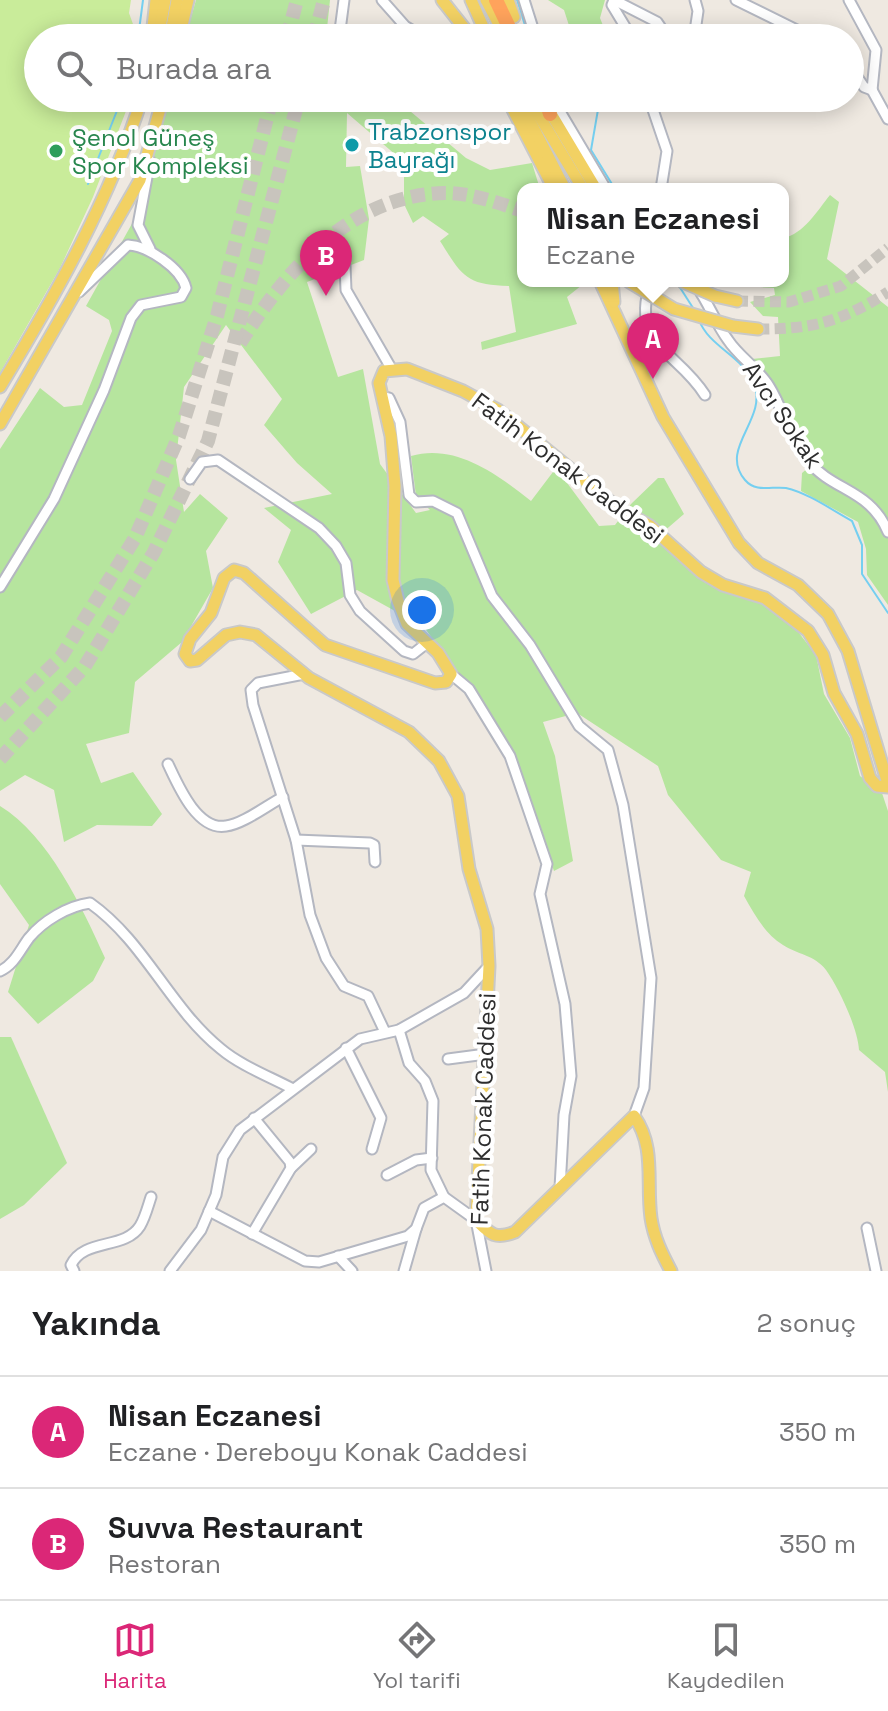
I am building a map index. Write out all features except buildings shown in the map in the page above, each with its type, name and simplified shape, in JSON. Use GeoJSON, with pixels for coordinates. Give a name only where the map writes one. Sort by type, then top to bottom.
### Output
{"type":"FeatureCollection","features":[{"type":"Feature","properties":{"kind":"highway"},"geometry":{"type":"LineString","coordinates":[[496,0],[507,24]]}},
{"type":"Feature","properties":{"kind":"main road"},"geometry":{"type":"LineString","coordinates":[[155,24],[156,0]]}},
{"type":"Feature","properties":{"kind":"main road"},"geometry":{"type":"LineString","coordinates":[[159,24],[165,0]]}},
{"type":"Feature","properties":{"kind":"main road"},"geometry":{"type":"LineString","coordinates":[[173,24],[177,0]]}},
{"type":"Feature","properties":{"kind":"main road"},"geometry":{"type":"LineString","coordinates":[[182,24],[188,0]]}},
{"type":"Feature","properties":{"kind":"main road"},"geometry":{"type":"LineString","coordinates":[[442,0],[461,24]]}},
{"type":"Feature","properties":{"kind":"main road"},"geometry":{"type":"LineString","coordinates":[[471,0],[482,24]]}},
{"type":"Feature","properties":{"kind":"main road"},"geometry":{"type":"LineString","coordinates":[[486,0],[499,24]]}},
{"type":"Feature","properties":{"kind":"main road"},"geometry":{"type":"LineString","coordinates":[[508,0],[514,17]]}},
{"type":"Feature","properties":{"kind":"main road"},"geometry":{"type":"LineString","coordinates":[[0,387],[65,274],[137,112]]}},
{"type":"Feature","properties":{"kind":"main road"},"geometry":{"type":"LineString","coordinates":[[0,424],[140,180],[160,112]]}},
{"type":"Feature","properties":{"kind":"main road"},"geometry":{"type":"LineString","coordinates":[[514,112],[551,183]]}},
{"type":"Feature","properties":{"kind":"main road"},"geometry":{"type":"LineString","coordinates":[[525,112],[562,183]]}},
{"type":"Feature","properties":{"kind":"main road"},"geometry":{"type":"LineString","coordinates":[[545,112],[579,183]]}},
{"type":"Feature","properties":{"kind":"main road"},"geometry":{"type":"LineString","coordinates":[[550,114],[592,183]]}},
{"type":"Feature","properties":{"kind":"main road"},"geometry":{"type":"LineString","coordinates":[[603,287],[663,417],[739,543],[758,563],[798,585],[828,614],[848,651],[888,785]]}},
{"type":"Feature","properties":{"kind":"main road"},"geometry":{"type":"LineString","coordinates":[[612,287],[619,326]]}},
{"type":"Feature","properties":{"kind":"main road"},"geometry":{"type":"LineString","coordinates":[[638,287],[674,309],[733,326],[758,329]]}},
{"type":"Feature","properties":{"kind":"main road"},"geometry":{"type":"LineString","coordinates":[[695,287],[737,301]]}},
{"type":"Feature","properties":{"kind":"main road"},"geometry":{"type":"LineString","coordinates":[[391,368],[384,371],[379,383],[395,486],[393,580],[407,624],[427,643],[451,674]]}},
{"type":"Feature","properties":{"kind":"main road","name":"Fatih Konak Caddesi"},"geometry":{"type":"LineString","coordinates":[[391,368],[407,369],[498,410],[618,508],[650,526],[701,572],[723,585],[765,598],[808,631],[823,655],[834,693],[857,734],[870,778],[877,786],[888,785]]}},
{"type":"Feature","properties":{"kind":"main road","name":"Fatih Konak Caddesi"},"geometry":{"type":"LineString","coordinates":[[451,674],[446,682],[435,683],[339,652],[325,645],[244,573],[234,570],[224,578],[211,613],[190,639],[185,654],[190,661],[197,660],[226,635],[240,632],[256,635],[304,674],[395,723],[423,743],[439,761],[458,796],[469,869],[487,929],[489,966],[476,1220]]}},
{"type":"Feature","properties":{"kind":"main road"},"geometry":{"type":"LineString","coordinates":[[476,1220],[491,1235],[500,1238],[515,1232],[634,1116],[644,1128],[650,1146],[651,1219],[657,1245],[671,1271]]}},
{"type":"Feature","properties":{"kind":"street"},"geometry":{"type":"LineString","coordinates":[[341,24],[344,0]]}},
{"type":"Feature","properties":{"kind":"street"},"geometry":{"type":"LineString","coordinates":[[382,0],[403,24]]}},
{"type":"Feature","properties":{"kind":"street"},"geometry":{"type":"LineString","coordinates":[[524,0],[532,24]]}},
{"type":"Feature","properties":{"kind":"street"},"geometry":{"type":"LineString","coordinates":[[624,24],[612,5],[614,0],[658,24]]}},
{"type":"Feature","properties":{"kind":"street"},"geometry":{"type":"LineString","coordinates":[[695,0],[698,11],[696,24]]}},
{"type":"Feature","properties":{"kind":"street"},"geometry":{"type":"LineString","coordinates":[[736,0],[785,24]]}},
{"type":"Feature","properties":{"kind":"street"},"geometry":{"type":"LineString","coordinates":[[849,0],[864,24]]}},
{"type":"Feature","properties":{"kind":"street"},"geometry":{"type":"LineString","coordinates":[[864,25],[874,41],[878,61],[872,90]]}},
{"type":"Feature","properties":{"kind":"street"},"geometry":{"type":"LineString","coordinates":[[864,87],[872,90],[888,119]]}},
{"type":"Feature","properties":{"kind":"street"},"geometry":{"type":"LineString","coordinates":[[560,112],[602,183]]}},
{"type":"Feature","properties":{"kind":"street"},"geometry":{"type":"LineString","coordinates":[[654,112],[667,151],[662,183]]}},
{"type":"Feature","properties":{"kind":"street"},"geometry":{"type":"LineString","coordinates":[[152,252],[138,225],[153,143]]}},
{"type":"Feature","properties":{"kind":"street"},"geometry":{"type":"LineString","coordinates":[[0,587],[54,499],[104,390],[131,318],[141,305],[174,300],[184,294],[185,284],[152,252],[138,245],[120,249],[72,300]]}},
{"type":"Feature","properties":{"kind":"street"},"geometry":{"type":"LineString","coordinates":[[345,265],[346,290],[391,368]]}},
{"type":"Feature","properties":{"kind":"street"},"geometry":{"type":"LineString","coordinates":[[650,287],[643,314],[646,326],[667,355],[696,380],[705,395]]}},
{"type":"Feature","properties":{"kind":"street","name":"Avcı Sokak"},"geometry":{"type":"LineString","coordinates":[[696,287],[728,342],[768,385],[788,431],[805,457],[826,478],[862,496],[882,517],[888,532]]}},
{"type":"Feature","properties":{"kind":"street"},"geometry":{"type":"LineString","coordinates":[[383,397],[389,398],[400,422],[409,495],[416,502],[433,501],[457,513],[492,596],[530,645],[579,726],[608,750],[633,858],[651,978],[644,1088],[634,1116]]}},
{"type":"Feature","properties":{"kind":"street"},"geometry":{"type":"LineString","coordinates":[[190,479],[202,462],[218,460],[301,515],[336,546],[346,563],[350,595],[360,611],[404,651],[413,654],[422,650],[427,643]]}},
{"type":"Feature","properties":{"kind":"street"},"geometry":{"type":"LineString","coordinates":[[304,674],[258,683],[251,690],[296,840],[310,915],[326,958],[344,986],[368,996],[384,1030]]}},
{"type":"Feature","properties":{"kind":"street"},"geometry":{"type":"LineString","coordinates":[[451,674],[469,689],[510,756],[547,864],[540,894],[565,1004],[571,1076],[564,1115],[560,1188]]}},
{"type":"Feature","properties":{"kind":"street"},"geometry":{"type":"LineString","coordinates":[[168,764],[200,818],[214,825],[227,826],[283,797]]}},
{"type":"Feature","properties":{"kind":"street"},"geometry":{"type":"LineString","coordinates":[[296,840],[370,843],[374,845],[375,862]]}},
{"type":"Feature","properties":{"kind":"street"},"geometry":{"type":"LineString","coordinates":[[0,971],[9,967],[31,934],[74,905],[90,903],[141,950],[185,1010],[221,1050],[291,1088]]}},
{"type":"Feature","properties":{"kind":"street"},"geometry":{"type":"LineString","coordinates":[[170,1271],[201,1230],[231,1140],[254,1118],[346,1048],[384,1030],[399,1030],[464,993],[489,966]]}},
{"type":"Feature","properties":{"kind":"street"},"geometry":{"type":"LineString","coordinates":[[399,1030],[409,1063],[425,1081],[433,1101],[431,1170],[444,1197],[476,1220]]}},
{"type":"Feature","properties":{"kind":"street"},"geometry":{"type":"LineString","coordinates":[[346,1048],[381,1118],[372,1149]]}},
{"type":"Feature","properties":{"kind":"street"},"geometry":{"type":"LineString","coordinates":[[448,1059],[486,1054]]}},
{"type":"Feature","properties":{"kind":"street"},"geometry":{"type":"LineString","coordinates":[[254,1118],[290,1162],[291,1168]]}},
{"type":"Feature","properties":{"kind":"street"},"geometry":{"type":"LineString","coordinates":[[252,1234],[291,1168],[311,1149]]}},
{"type":"Feature","properties":{"kind":"street"},"geometry":{"type":"LineString","coordinates":[[387,1175],[416,1160],[432,1158]]}},
{"type":"Feature","properties":{"kind":"street"},"geometry":{"type":"LineString","coordinates":[[74,1271],[71,1265],[74,1258],[93,1247],[124,1239],[139,1228],[151,1197]]}},
{"type":"Feature","properties":{"kind":"street"},"geometry":{"type":"LineString","coordinates":[[404,1271],[424,1208],[444,1197]]}},
{"type":"Feature","properties":{"kind":"street"},"geometry":{"type":"LineString","coordinates":[[209,1211],[305,1261],[338,1256],[408,1236],[416,1229]]}},
{"type":"Feature","properties":{"kind":"street","name":"Fatih Konak Caddesi"},"geometry":{"type":"LineString","coordinates":[[476,1220],[486,1271]]}},
{"type":"Feature","properties":{"kind":"street"},"geometry":{"type":"LineString","coordinates":[[867,1228],[876,1271]]}},
{"type":"Feature","properties":{"kind":"street"},"geometry":{"type":"LineString","coordinates":[[338,1256],[352,1271]]}},
{"type":"Feature","properties":{"kind":"green space","name":"Şenol Güneş Spor Kompleksi"},"geometry":{"type":"Polygon","coordinates":[[[0,0],[131,0],[129,13],[133,24],[24,24],[24,112],[126,112],[93,197],[60,268],[0,373],[0,0]]]}},
{"type":"Feature","properties":{"kind":"green space"},"geometry":{"type":"Polygon","coordinates":[[[196,0],[330,0],[327,24],[189,24],[196,0]]]}},
{"type":"Feature","properties":{"kind":"green space"},"geometry":{"type":"Polygon","coordinates":[[[548,0],[605,0],[600,18],[602,24],[568,24],[564,10],[548,0]]]}},
{"type":"Feature","properties":{"kind":"green space"},"geometry":{"type":"Polygon","coordinates":[[[165,112],[411,112],[466,158],[490,170],[532,163],[538,183],[517,183],[517,287],[580,287],[567,297],[577,324],[482,350],[481,342],[516,332],[509,286],[474,281],[454,263],[440,241],[449,234],[423,216],[413,223],[404,204],[404,162],[347,113],[346,167],[360,166],[369,219],[364,260],[307,282],[338,377],[363,369],[380,464],[416,513],[430,510],[416,496],[411,456],[428,453],[444,454],[476,464],[531,501],[556,468],[599,526],[615,525],[658,478],[664,478],[684,514],[655,539],[696,576],[766,604],[799,633],[816,655],[824,694],[850,738],[860,776],[882,793],[888,811],[888,1092],[885,1072],[859,1050],[847,1009],[826,970],[816,961],[783,945],[765,929],[744,896],[751,872],[721,860],[668,795],[658,766],[577,713],[543,722],[555,756],[573,861],[554,871],[524,789],[469,689],[424,627],[357,590],[311,614],[278,562],[291,530],[264,508],[332,494],[297,463],[264,425],[282,399],[226,325],[184,387],[176,460],[184,512],[200,494],[228,518],[206,551],[213,588],[182,642],[135,682],[129,733],[86,744],[101,783],[133,772],[162,814],[152,826],[97,825],[64,842],[54,790],[25,775],[0,791],[0,449],[40,388],[64,407],[82,405],[112,331],[109,320],[86,306],[148,195],[155,145],[165,112]]]}},
{"type":"Feature","properties":{"kind":"green space"},"geometry":{"type":"Polygon","coordinates":[[[830,195],[839,202],[827,259],[888,307],[888,605],[867,575],[866,549],[858,522],[801,491],[802,473],[809,467],[770,383],[752,359],[780,356],[778,317],[763,316],[750,302],[775,295],[774,288],[760,287],[789,287],[789,236],[815,215],[830,195]]]}},
{"type":"Feature","properties":{"kind":"green space"},"geometry":{"type":"Polygon","coordinates":[[[0,806],[18,819],[49,854],[75,895],[105,958],[93,981],[38,1024],[8,992],[29,925],[0,884],[0,806]]]}},
{"type":"Feature","properties":{"kind":"green space"},"geometry":{"type":"Polygon","coordinates":[[[0,1037],[11,1037],[67,1163],[24,1205],[0,1219],[0,1037]]]}},
{"type":"Feature","properties":{"kind":"waterway"},"geometry":{"type":"LineString","coordinates":[[140,24],[143,0]]}},
{"type":"Feature","properties":{"kind":"waterway"},"geometry":{"type":"LineString","coordinates":[[517,0],[525,24]]}},
{"type":"Feature","properties":{"kind":"waterway"},"geometry":{"type":"LineString","coordinates":[[88,184],[116,112]]}},
{"type":"Feature","properties":{"kind":"waterway"},"geometry":{"type":"LineString","coordinates":[[598,112],[591,150],[611,183]]}},
{"type":"Feature","properties":{"kind":"waterway"},"geometry":{"type":"LineString","coordinates":[[680,287],[695,311]]}},
{"type":"Feature","properties":{"kind":"waterway"},"geometry":{"type":"LineString","coordinates":[[699,320],[710,337],[742,366],[754,384],[757,397],[755,410],[737,457],[738,468],[745,480],[759,488],[794,490],[852,521],[862,545],[862,574],[888,613]]}},
{"type":"Feature","properties":{"kind":"tunnel"},"geometry":{"type":"LineString","coordinates":[[291,24],[297,0]]}},
{"type":"Feature","properties":{"kind":"tunnel"},"geometry":{"type":"LineString","coordinates":[[318,24],[324,0]]}},
{"type":"Feature","properties":{"kind":"tunnel"},"geometry":{"type":"LineString","coordinates":[[0,717],[61,657],[135,538],[179,436],[217,316],[268,112]]}},
{"type":"Feature","properties":{"kind":"tunnel"},"geometry":{"type":"LineString","coordinates":[[0,759],[85,666],[154,552],[208,441],[295,112]]}},
{"type":"Feature","properties":{"kind":"tunnel"},"geometry":{"type":"LineString","coordinates":[[240,343],[258,315],[301,264],[351,222],[380,207],[411,197],[455,193],[517,209]]}},
{"type":"Feature","properties":{"kind":"tunnel"},"geometry":{"type":"LineString","coordinates":[[737,301],[789,302],[841,286],[888,248]]}},
{"type":"Feature","properties":{"kind":"tunnel"},"geometry":{"type":"LineString","coordinates":[[758,329],[826,322],[888,292]]}},
{"type":"Feature","properties":{"kind":"place","name":"Trabzonspor Bayrağı"},"geometry":{"type":"Point","coordinates":[352,145]}},
{"type":"Feature","properties":{"kind":"place","name":"Şenol Güneş Spor Kompleksi"},"geometry":{"type":"Point","coordinates":[56,151]}},
{"type":"Feature","properties":{"kind":"place","name":"Suvva Restaurant"},"geometry":{"type":"Point","coordinates":[326,296]}},
{"type":"Feature","properties":{"kind":"place","name":"Nisan Eczanesi"},"geometry":{"type":"Point","coordinates":[653,379]}}]}
